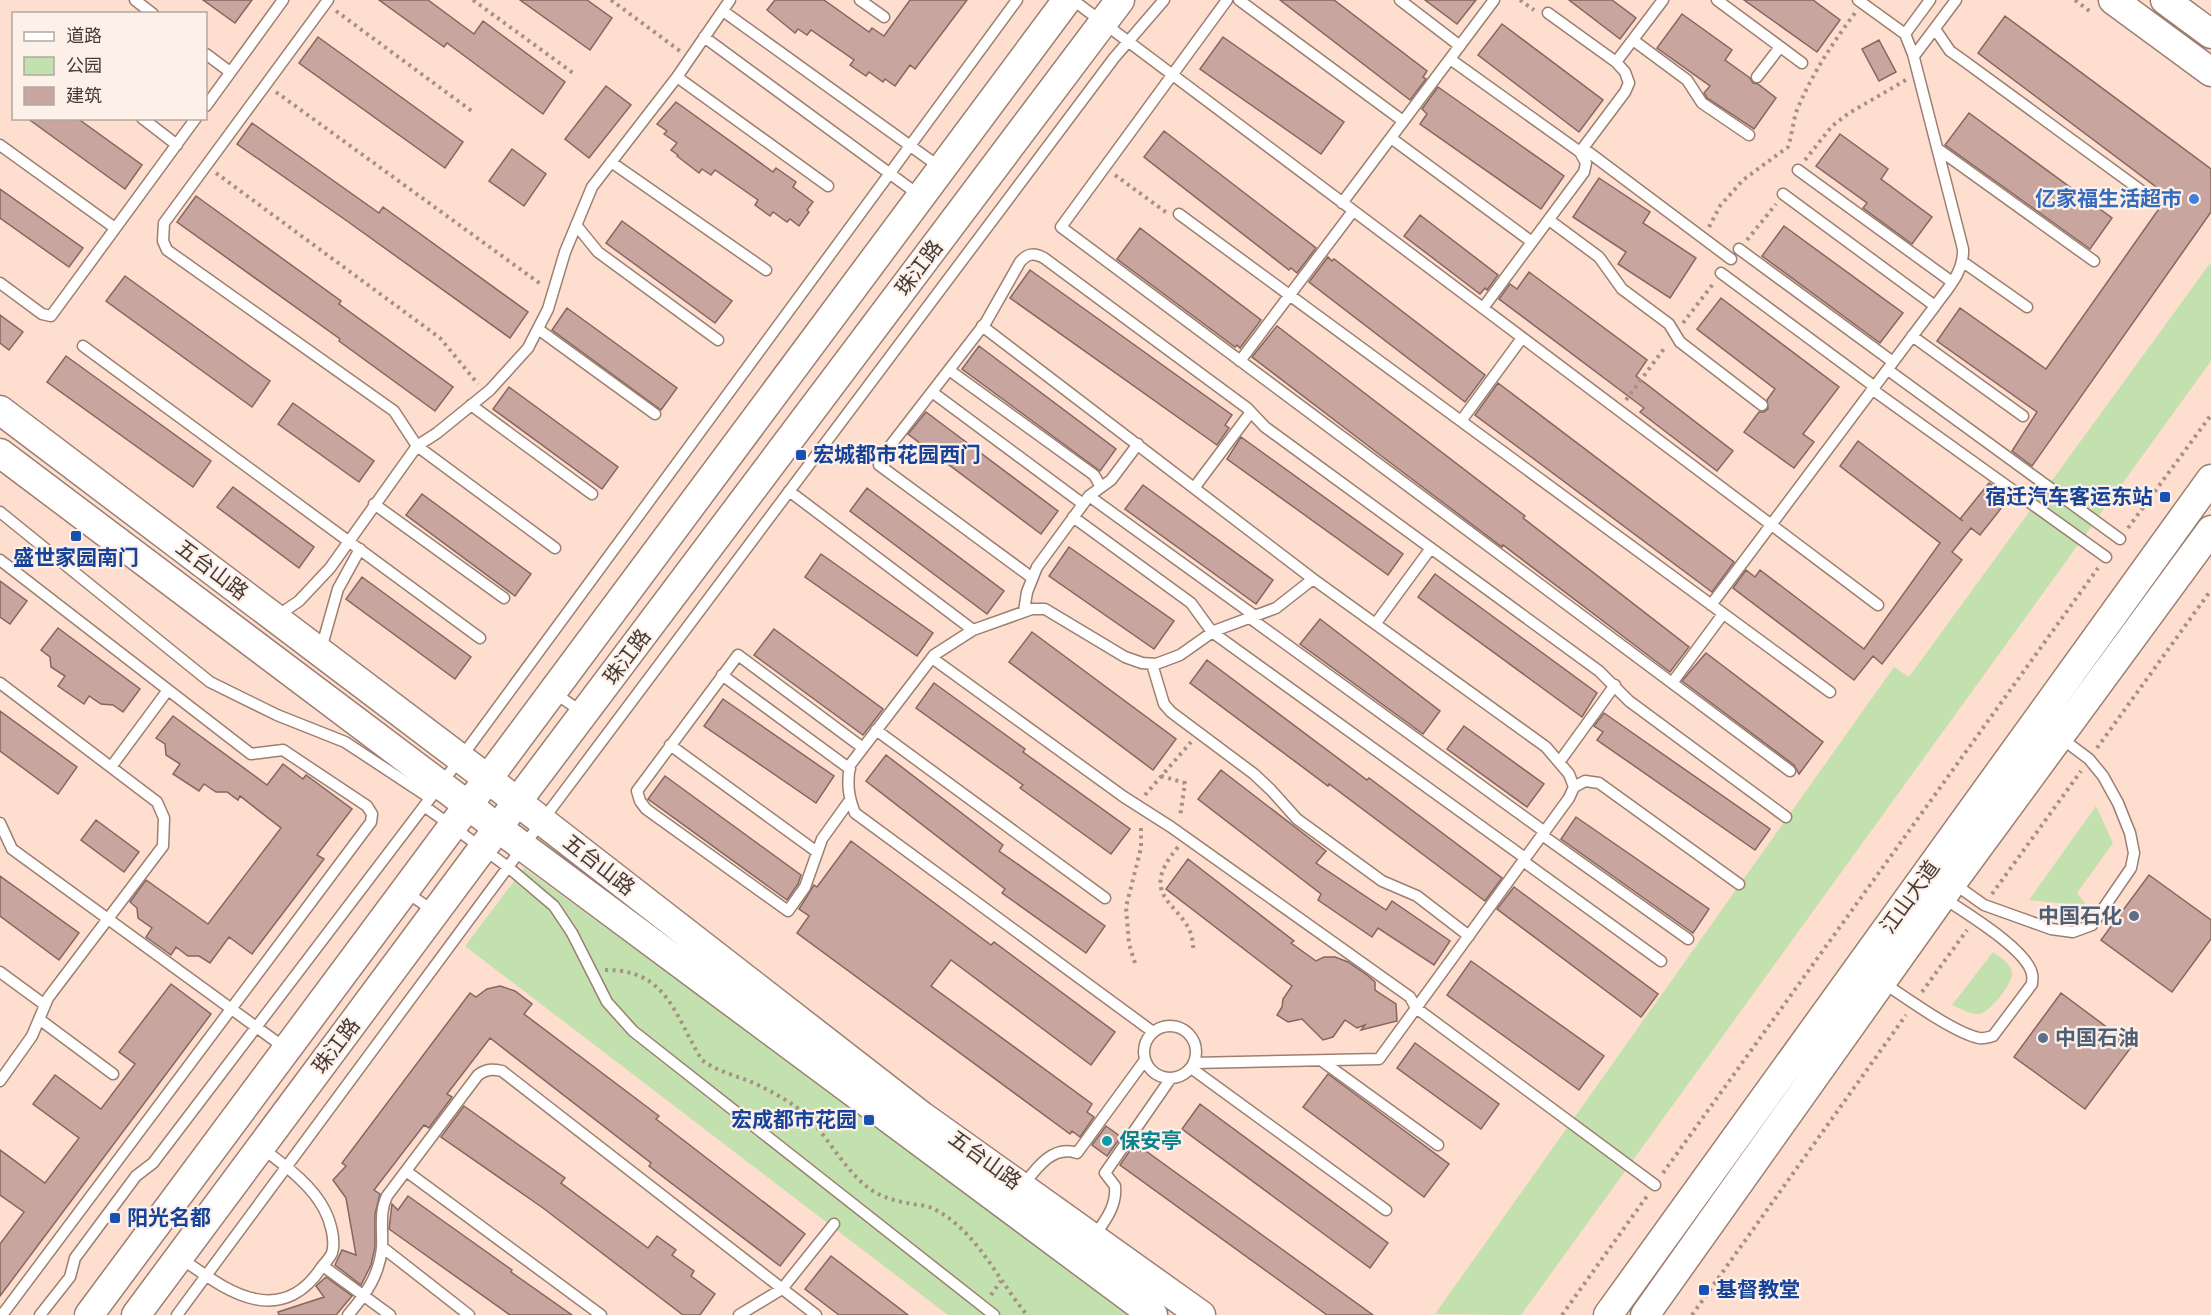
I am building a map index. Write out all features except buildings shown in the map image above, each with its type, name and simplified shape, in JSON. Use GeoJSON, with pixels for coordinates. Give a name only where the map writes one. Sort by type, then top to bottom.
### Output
{"type":"FeatureCollection","features":[{"type":"Feature","properties":{"kind":"main road","name":"珠江路"},"geometry":{"type":"LineString","coordinates":[[89,1315],[1067,0]]}},
{"type":"Feature","properties":{"kind":"main road","name":"珠江路"},"geometry":{"type":"LineString","coordinates":[[136,1315],[1120,0]]}},
{"type":"Feature","properties":{"kind":"main road"},"geometry":{"type":"LineString","coordinates":[[2113,0],[2211,72]]}},
{"type":"Feature","properties":{"kind":"main road"},"geometry":{"type":"LineString","coordinates":[[2165,0],[2211,34]]}},
{"type":"Feature","properties":{"kind":"main road","name":"五台山路"},"geometry":{"type":"LineString","coordinates":[[0,410],[488,779],[922,1116],[1153,1315]]}},
{"type":"Feature","properties":{"kind":"main road","name":"五台山路"},"geometry":{"type":"LineString","coordinates":[[0,453],[432,796],[516,857],[1015,1197],[1093,1238],[1201,1315]]}},
{"type":"Feature","properties":{"kind":"main road","name":"江山大道"},"geometry":{"type":"LineString","coordinates":[[1608,1315],[2211,479]]}},
{"type":"Feature","properties":{"kind":"main road","name":"江山大道"},"geometry":{"type":"LineString","coordinates":[[1645,1315],[1881,981],[2211,530]]}},
{"type":"Feature","properties":{"kind":"lane"},"geometry":{"type":"LineString","coordinates":[[135,0],[150,12]]}},
{"type":"Feature","properties":{"kind":"lane"},"geometry":{"type":"LineString","coordinates":[[207,105],[283,0]]}},
{"type":"Feature","properties":{"kind":"lane"},"geometry":{"type":"LineString","coordinates":[[274,617],[299,602],[330,568],[417,446],[486,393],[528,348],[548,309],[565,252],[592,187],[677,77],[730,0]]}},
{"type":"Feature","properties":{"kind":"lane"},"geometry":{"type":"LineString","coordinates":[[860,0],[884,17]]}},
{"type":"Feature","properties":{"kind":"lane"},"geometry":{"type":"LineString","coordinates":[[40,1315],[70,1276],[75,1258],[136,1176],[153,1163],[460,759],[1017,0]]}},
{"type":"Feature","properties":{"kind":"lane"},"geometry":{"type":"LineString","coordinates":[[1072,0],[1878,606]]}},
{"type":"Feature","properties":{"kind":"lane"},"geometry":{"type":"LineString","coordinates":[[177,1315],[789,491],[1128,42],[1164,0]]}},
{"type":"Feature","properties":{"kind":"lane"},"geometry":{"type":"LineString","coordinates":[[1227,0],[1061,227],[1790,771]]}},
{"type":"Feature","properties":{"kind":"lane"},"geometry":{"type":"LineString","coordinates":[[1239,0],[1403,122]]}},
{"type":"Feature","properties":{"kind":"lane"},"geometry":{"type":"LineString","coordinates":[[1400,0],[1460,46]]}},
{"type":"Feature","properties":{"kind":"lane"},"geometry":{"type":"LineString","coordinates":[[1342,203],[1494,0]]}},
{"type":"Feature","properties":{"kind":"lane"},"geometry":{"type":"LineString","coordinates":[[1616,62],[1663,0]]}},
{"type":"Feature","properties":{"kind":"lane"},"geometry":{"type":"LineString","coordinates":[[1717,0],[1802,63]]}},
{"type":"Feature","properties":{"kind":"lane"},"geometry":{"type":"LineString","coordinates":[[1905,34],[1930,0]]}},
{"type":"Feature","properties":{"kind":"lane"},"geometry":{"type":"LineString","coordinates":[[1914,56],[1956,0]]}},
{"type":"Feature","properties":{"kind":"lane"},"geometry":{"type":"LineString","coordinates":[[327,2],[164,223],[163,241],[167,250],[394,411],[417,446],[555,548]]}},
{"type":"Feature","properties":{"kind":"lane"},"geometry":{"type":"LineString","coordinates":[[1711,605],[1935,306],[1963,262],[1963,249],[1914,56],[1905,34],[1860,2]]}},
{"type":"Feature","properties":{"kind":"lane"},"geometry":{"type":"LineString","coordinates":[[723,11],[942,168]]}},
{"type":"Feature","properties":{"kind":"lane"},"geometry":{"type":"LineString","coordinates":[[1548,13],[1616,62],[1625,72],[1629,83],[1625,92],[1582,150]]}},
{"type":"Feature","properties":{"kind":"lane"},"geometry":{"type":"LineString","coordinates":[[1935,29],[1950,51],[2154,200]]}},
{"type":"Feature","properties":{"kind":"lane"},"geometry":{"type":"LineString","coordinates":[[704,37],[921,196]]}},
{"type":"Feature","properties":{"kind":"lane"},"geometry":{"type":"LineString","coordinates":[[1633,40],[1687,80],[1702,103],[1749,135]]}},
{"type":"Feature","properties":{"kind":"lane"},"geometry":{"type":"LineString","coordinates":[[1757,77],[1780,47]]}},
{"type":"Feature","properties":{"kind":"lane"},"geometry":{"type":"LineString","coordinates":[[207,55],[230,72]]}},
{"type":"Feature","properties":{"kind":"lane"},"geometry":{"type":"LineString","coordinates":[[1450,59],[1582,150],[1731,259]]}},
{"type":"Feature","properties":{"kind":"lane"},"geometry":{"type":"LineString","coordinates":[[677,77],[828,186]]}},
{"type":"Feature","properties":{"kind":"lane"},"geometry":{"type":"LineString","coordinates":[[145,120],[177,145]]}},
{"type":"Feature","properties":{"kind":"lane"},"geometry":{"type":"LineString","coordinates":[[0,283],[42,314],[51,316],[195,120]]}},
{"type":"Feature","properties":{"kind":"lane"},"geometry":{"type":"LineString","coordinates":[[1390,138],[1532,242]]}},
{"type":"Feature","properties":{"kind":"lane"},"geometry":{"type":"LineString","coordinates":[[0,145],[115,228]]}},
{"type":"Feature","properties":{"kind":"lane"},"geometry":{"type":"LineString","coordinates":[[1938,149],[2094,261]]}},
{"type":"Feature","properties":{"kind":"lane"},"geometry":{"type":"LineString","coordinates":[[1483,308],[1584,172],[1586,163],[1582,150]]}},
{"type":"Feature","properties":{"kind":"lane"},"geometry":{"type":"LineString","coordinates":[[611,162],[766,270]]}},
{"type":"Feature","properties":{"kind":"lane"},"geometry":{"type":"LineString","coordinates":[[1798,170],[1952,282]]}},
{"type":"Feature","properties":{"kind":"lane"},"geometry":{"type":"LineString","coordinates":[[1783,194],[1935,306]]}},
{"type":"Feature","properties":{"kind":"lane"},"geometry":{"type":"LineString","coordinates":[[1240,361],[1353,211]]}},
{"type":"Feature","properties":{"kind":"lane"},"geometry":{"type":"LineString","coordinates":[[1179,214],[1830,692]]}},
{"type":"Feature","properties":{"kind":"lane"},"geometry":{"type":"LineString","coordinates":[[1549,220],[1599,257],[1622,289],[1669,324],[1680,342],[1762,405]]}},
{"type":"Feature","properties":{"kind":"lane"},"geometry":{"type":"LineString","coordinates":[[576,225],[598,252],[718,340]]}},
{"type":"Feature","properties":{"kind":"lane"},"geometry":{"type":"LineString","coordinates":[[1739,249],[2120,539]]}},
{"type":"Feature","properties":{"kind":"lane"},"geometry":{"type":"LineString","coordinates":[[1031,577],[879,465],[880,459],[982,326],[1020,262],[1025,256],[1038,254],[1251,412],[1265,427],[1599,671],[1629,701],[1786,817]]}},
{"type":"Feature","properties":{"kind":"lane"},"geometry":{"type":"LineString","coordinates":[[1963,262],[2027,307]]}},
{"type":"Feature","properties":{"kind":"lane"},"geometry":{"type":"LineString","coordinates":[[1721,273],[2106,557]]}},
{"type":"Feature","properties":{"kind":"lane"},"geometry":{"type":"LineString","coordinates":[[982,326],[1313,579],[1546,747],[1560,761],[1574,787]]}},
{"type":"Feature","properties":{"kind":"lane"},"geometry":{"type":"LineString","coordinates":[[538,328],[655,414]]}},
{"type":"Feature","properties":{"kind":"lane"},"geometry":{"type":"LineString","coordinates":[[1912,336],[2023,416]]}},
{"type":"Feature","properties":{"kind":"lane"},"geometry":{"type":"LineString","coordinates":[[1461,421],[1522,338]]}},
{"type":"Feature","properties":{"kind":"lane"},"geometry":{"type":"LineString","coordinates":[[83,346],[480,638]]}},
{"type":"Feature","properties":{"kind":"lane"},"geometry":{"type":"LineString","coordinates":[[949,370],[1094,475],[1101,487]]}},
{"type":"Feature","properties":{"kind":"lane"},"geometry":{"type":"LineString","coordinates":[[932,392],[1252,617],[1688,939]]}},
{"type":"Feature","properties":{"kind":"lane"},"geometry":{"type":"LineString","coordinates":[[471,405],[592,494]]}},
{"type":"Feature","properties":{"kind":"lane"},"geometry":{"type":"LineString","coordinates":[[1194,488],[1251,412]]}},
{"type":"Feature","properties":{"kind":"lane"},"geometry":{"type":"LineString","coordinates":[[1024,611],[1031,577],[1086,500],[1111,480],[1138,444]]}},
{"type":"Feature","properties":{"kind":"lane"},"geometry":{"type":"LineString","coordinates":[[789,491],[973,630]]}},
{"type":"Feature","properties":{"kind":"lane"},"geometry":{"type":"LineString","coordinates":[[374,504],[504,598]]}},
{"type":"Feature","properties":{"kind":"lane"},"geometry":{"type":"LineString","coordinates":[[0,512],[210,682],[277,716],[345,742],[432,796]]}},
{"type":"Feature","properties":{"kind":"lane"},"geometry":{"type":"LineString","coordinates":[[1073,517],[1191,603],[1212,632],[1661,961]]}},
{"type":"Feature","properties":{"kind":"lane"},"geometry":{"type":"LineString","coordinates":[[1376,623],[1431,548]]}},
{"type":"Feature","properties":{"kind":"lane"},"geometry":{"type":"LineString","coordinates":[[320,653],[338,589],[360,549]]}},
{"type":"Feature","properties":{"kind":"lane"},"geometry":{"type":"LineString","coordinates":[[0,560],[251,754],[283,750],[367,806],[372,814],[371,822],[2,1315]]}},
{"type":"Feature","properties":{"kind":"lane"},"geometry":{"type":"LineString","coordinates":[[1153,1032],[855,813],[847,782],[850,765],[932,658],[973,630],[1024,611],[1045,609],[1125,657],[1152,664],[1180,655],[1212,632],[1276,608],[1313,579]]}},
{"type":"Feature","properties":{"kind":"lane"},"geometry":{"type":"LineString","coordinates":[[1672,683],[1724,614]]}},
{"type":"Feature","properties":{"kind":"lane"},"geometry":{"type":"LineString","coordinates":[[850,800],[822,839],[811,876],[788,911],[646,808],[640,801],[637,791],[738,655],[863,748]]}},
{"type":"Feature","properties":{"kind":"lane"},"geometry":{"type":"LineString","coordinates":[[932,658],[1410,997],[1416,1008],[1655,1185]]}},
{"type":"Feature","properties":{"kind":"lane"},"geometry":{"type":"LineString","coordinates":[[1152,664],[1164,704],[1171,712],[1271,790],[1297,819],[1382,881],[1417,896],[1469,936]]}},
{"type":"Feature","properties":{"kind":"lane"},"geometry":{"type":"LineString","coordinates":[[722,675],[850,769]]}},
{"type":"Feature","properties":{"kind":"lane"},"geometry":{"type":"LineString","coordinates":[[0,683],[157,802],[164,818],[163,846],[48,998],[32,1036],[0,1082]]}},
{"type":"Feature","properties":{"kind":"lane"},"geometry":{"type":"LineString","coordinates":[[1560,761],[1614,685]]}},
{"type":"Feature","properties":{"kind":"lane"},"geometry":{"type":"LineString","coordinates":[[111,767],[168,690]]}},
{"type":"Feature","properties":{"kind":"lane"},"geometry":{"type":"LineString","coordinates":[[553,692],[584,714]]}},
{"type":"Feature","properties":{"kind":"lane"},"geometry":{"type":"LineString","coordinates":[[876,730],[1105,898]]}},
{"type":"Feature","properties":{"kind":"lane"},"geometry":{"type":"LineString","coordinates":[[1947,890],[2051,929],[2073,932],[2091,925],[2131,868],[2134,853],[2130,833],[2118,803],[2103,776],[2089,759],[2060,738]]}},
{"type":"Feature","properties":{"kind":"lane"},"geometry":{"type":"LineString","coordinates":[[670,745],[817,852]]}},
{"type":"Feature","properties":{"kind":"lane"},"geometry":{"type":"LineString","coordinates":[[1192,1065],[1379,1059],[1544,833],[1569,798],[1574,787],[1585,781],[1599,783],[1739,884]]}},
{"type":"Feature","properties":{"kind":"lane"},"geometry":{"type":"LineString","coordinates":[[0,823],[12,849],[286,1049]]}},
{"type":"Feature","properties":{"kind":"lane"},"geometry":{"type":"LineString","coordinates":[[516,857],[538,890],[554,906],[572,933],[607,1002],[633,1031],[994,1315]]}},
{"type":"Feature","properties":{"kind":"lane"},"geometry":{"type":"LineString","coordinates":[[1881,981],[1914,1003],[1979,1038],[1993,1036],[2031,984],[2032,975],[2027,963],[2014,948],[1975,919],[1947,890]]}},
{"type":"Feature","properties":{"kind":"lane"},"geometry":{"type":"LineString","coordinates":[[404,891],[436,912]]}},
{"type":"Feature","properties":{"kind":"lane"},"geometry":{"type":"LineString","coordinates":[[0,972],[45,1005]]}},
{"type":"Feature","properties":{"kind":"lane"},"geometry":{"type":"LineString","coordinates":[[39,1019],[113,1074]]}},
{"type":"Feature","properties":{"kind":"lane"},"geometry":{"type":"LineString","coordinates":[[1169,1026],[1186,1031],[1196,1046],[1192,1065],[1182,1076],[1171,1078],[1157,1075],[1151,1070],[1145,1060],[1144,1046],[1153,1032],[1169,1026]]}},
{"type":"Feature","properties":{"kind":"lane"},"geometry":{"type":"LineString","coordinates":[[1015,1197],[1048,1158],[1064,1151],[1077,1153],[1145,1060]]}},
{"type":"Feature","properties":{"kind":"lane"},"geometry":{"type":"LineString","coordinates":[[1322,1061],[1438,1145]]}},
{"type":"Feature","properties":{"kind":"lane"},"geometry":{"type":"LineString","coordinates":[[1192,1065],[1386,1210]]}},
{"type":"Feature","properties":{"kind":"lane"},"geometry":{"type":"LineString","coordinates":[[348,1315],[374,1281],[382,1247],[382,1206],[478,1075],[484,1071],[493,1070],[502,1071],[816,1315]]}},
{"type":"Feature","properties":{"kind":"lane"},"geometry":{"type":"LineString","coordinates":[[1093,1238],[1108,1216],[1116,1193],[1112,1180],[1105,1173],[1171,1078]]}},
{"type":"Feature","properties":{"kind":"lane"},"geometry":{"type":"LineString","coordinates":[[179,1257],[226,1289],[256,1299],[280,1300],[299,1292],[312,1282],[332,1253],[332,1229],[324,1208],[307,1186],[261,1147]]}},
{"type":"Feature","properties":{"kind":"lane"},"geometry":{"type":"LineString","coordinates":[[406,1171],[601,1315]]}},
{"type":"Feature","properties":{"kind":"lane"},"geometry":{"type":"LineString","coordinates":[[739,1315],[782,1288],[834,1224]]}},
{"type":"Feature","properties":{"kind":"lane"},"geometry":{"type":"LineString","coordinates":[[382,1247],[469,1315]]}},
{"type":"Feature","properties":{"kind":"lane"},"geometry":{"type":"LineString","coordinates":[[323,1266],[390,1315]]}},
{"type":"Feature","properties":{"kind":"path"},"geometry":{"type":"LineString","coordinates":[[473,0],[573,73]]}},
{"type":"Feature","properties":{"kind":"path"},"geometry":{"type":"LineString","coordinates":[[611,0],[690,58]]}},
{"type":"Feature","properties":{"kind":"path"},"geometry":{"type":"LineString","coordinates":[[327,2],[473,112]]}},
{"type":"Feature","properties":{"kind":"path"},"geometry":{"type":"LineString","coordinates":[[1706,241],[1709,227],[1720,206],[1743,180],[1788,147],[1796,113],[1816,69],[1860,2]]}},
{"type":"Feature","properties":{"kind":"path"},"geometry":{"type":"LineString","coordinates":[[1798,170],[1832,126],[1898,83],[1919,74]]}},
{"type":"Feature","properties":{"kind":"path"},"geometry":{"type":"LineString","coordinates":[[266,84],[553,293]]}},
{"type":"Feature","properties":{"kind":"path"},"geometry":{"type":"LineString","coordinates":[[206,165],[440,338],[486,393]]}},
{"type":"Feature","properties":{"kind":"path"},"geometry":{"type":"LineString","coordinates":[[1105,167],[1172,217],[1179,214]]}},
{"type":"Feature","properties":{"kind":"path"},"geometry":{"type":"LineString","coordinates":[[1739,249],[1783,194]]}},
{"type":"Feature","properties":{"kind":"path"},"geometry":{"type":"LineString","coordinates":[[1618,410],[1721,273]]}},
{"type":"Feature","properties":{"kind":"path"},"geometry":{"type":"LineString","coordinates":[[2120,539],[2211,415]]}},
{"type":"Feature","properties":{"kind":"path"},"geometry":{"type":"LineString","coordinates":[[1562,1315],[2106,557]]}},
{"type":"Feature","properties":{"kind":"path"},"geometry":{"type":"LineString","coordinates":[[1984,905],[2211,590]]}},
{"type":"Feature","properties":{"kind":"path"},"geometry":{"type":"LineString","coordinates":[[1135,963],[1130,944],[1126,908],[1141,848],[1139,807],[1161,776],[1199,733]]}},
{"type":"Feature","properties":{"kind":"path"},"geometry":{"type":"LineString","coordinates":[[1161,776],[1185,783],[1182,835],[1162,869],[1160,879],[1167,902],[1187,926],[1193,951]]}},
{"type":"Feature","properties":{"kind":"path"},"geometry":{"type":"LineString","coordinates":[[1692,1315],[1975,919]]}},
{"type":"Feature","properties":{"kind":"path"},"geometry":{"type":"LineString","coordinates":[[590,971],[618,970],[654,983],[668,998],[702,1060],[711,1067],[777,1095],[804,1113],[854,1174],[872,1191],[887,1198],[932,1208],[951,1219],[977,1244],[1027,1315]]}},
{"type":"Feature","properties":{"kind":"green space"},"geometry":{"type":"Polygon","coordinates":[[[2211,262],[2211,361],[1521,1315],[1435,1314],[1894,667],[1909,677],[2211,262]]]}},
{"type":"Feature","properties":{"kind":"green space"},"geometry":{"type":"Polygon","coordinates":[[[2096,806],[2113,843],[2077,893],[2087,906],[2029,900],[2096,806]]]}},
{"type":"Feature","properties":{"kind":"green space"},"geometry":{"type":"Polygon","coordinates":[[[524,868],[806,1070],[1132,1315],[948,1315],[465,946],[524,868]]]}},
{"type":"Feature","properties":{"kind":"green space"},"geometry":{"type":"Polygon","coordinates":[[[1993,952],[2007,963],[2012,972],[2009,983],[2000,996],[1989,1008],[1979,1014],[1952,1005],[1993,952]]]}},
{"type":"Feature","properties":{"kind":"place","name":"亿家福生活超市"},"geometry":{"type":"Point","coordinates":[2194,199]}},
{"type":"Feature","properties":{"kind":"place","name":"宏城都市花园西门"},"geometry":{"type":"Point","coordinates":[801,455]}},
{"type":"Feature","properties":{"kind":"place","name":"宿迁汽车客运东站"},"geometry":{"type":"Point","coordinates":[2165,497]}},
{"type":"Feature","properties":{"kind":"place","name":"盛世家园南门"},"geometry":{"type":"Point","coordinates":[76,536]}},
{"type":"Feature","properties":{"kind":"place","name":"中国石化"},"geometry":{"type":"Point","coordinates":[2134,916]}},
{"type":"Feature","properties":{"kind":"place","name":"中国石油"},"geometry":{"type":"Point","coordinates":[2043,1038]}},
{"type":"Feature","properties":{"kind":"place","name":"宏成都市花园"},"geometry":{"type":"Point","coordinates":[869,1120]}},
{"type":"Feature","properties":{"kind":"place","name":"保安亭"},"geometry":{"type":"Point","coordinates":[1107,1141]}},
{"type":"Feature","properties":{"kind":"place","name":"阳光名都"},"geometry":{"type":"Point","coordinates":[115,1218]}},
{"type":"Feature","properties":{"kind":"place","name":"基督教堂"},"geometry":{"type":"Point","coordinates":[1704,1290]}}]}
